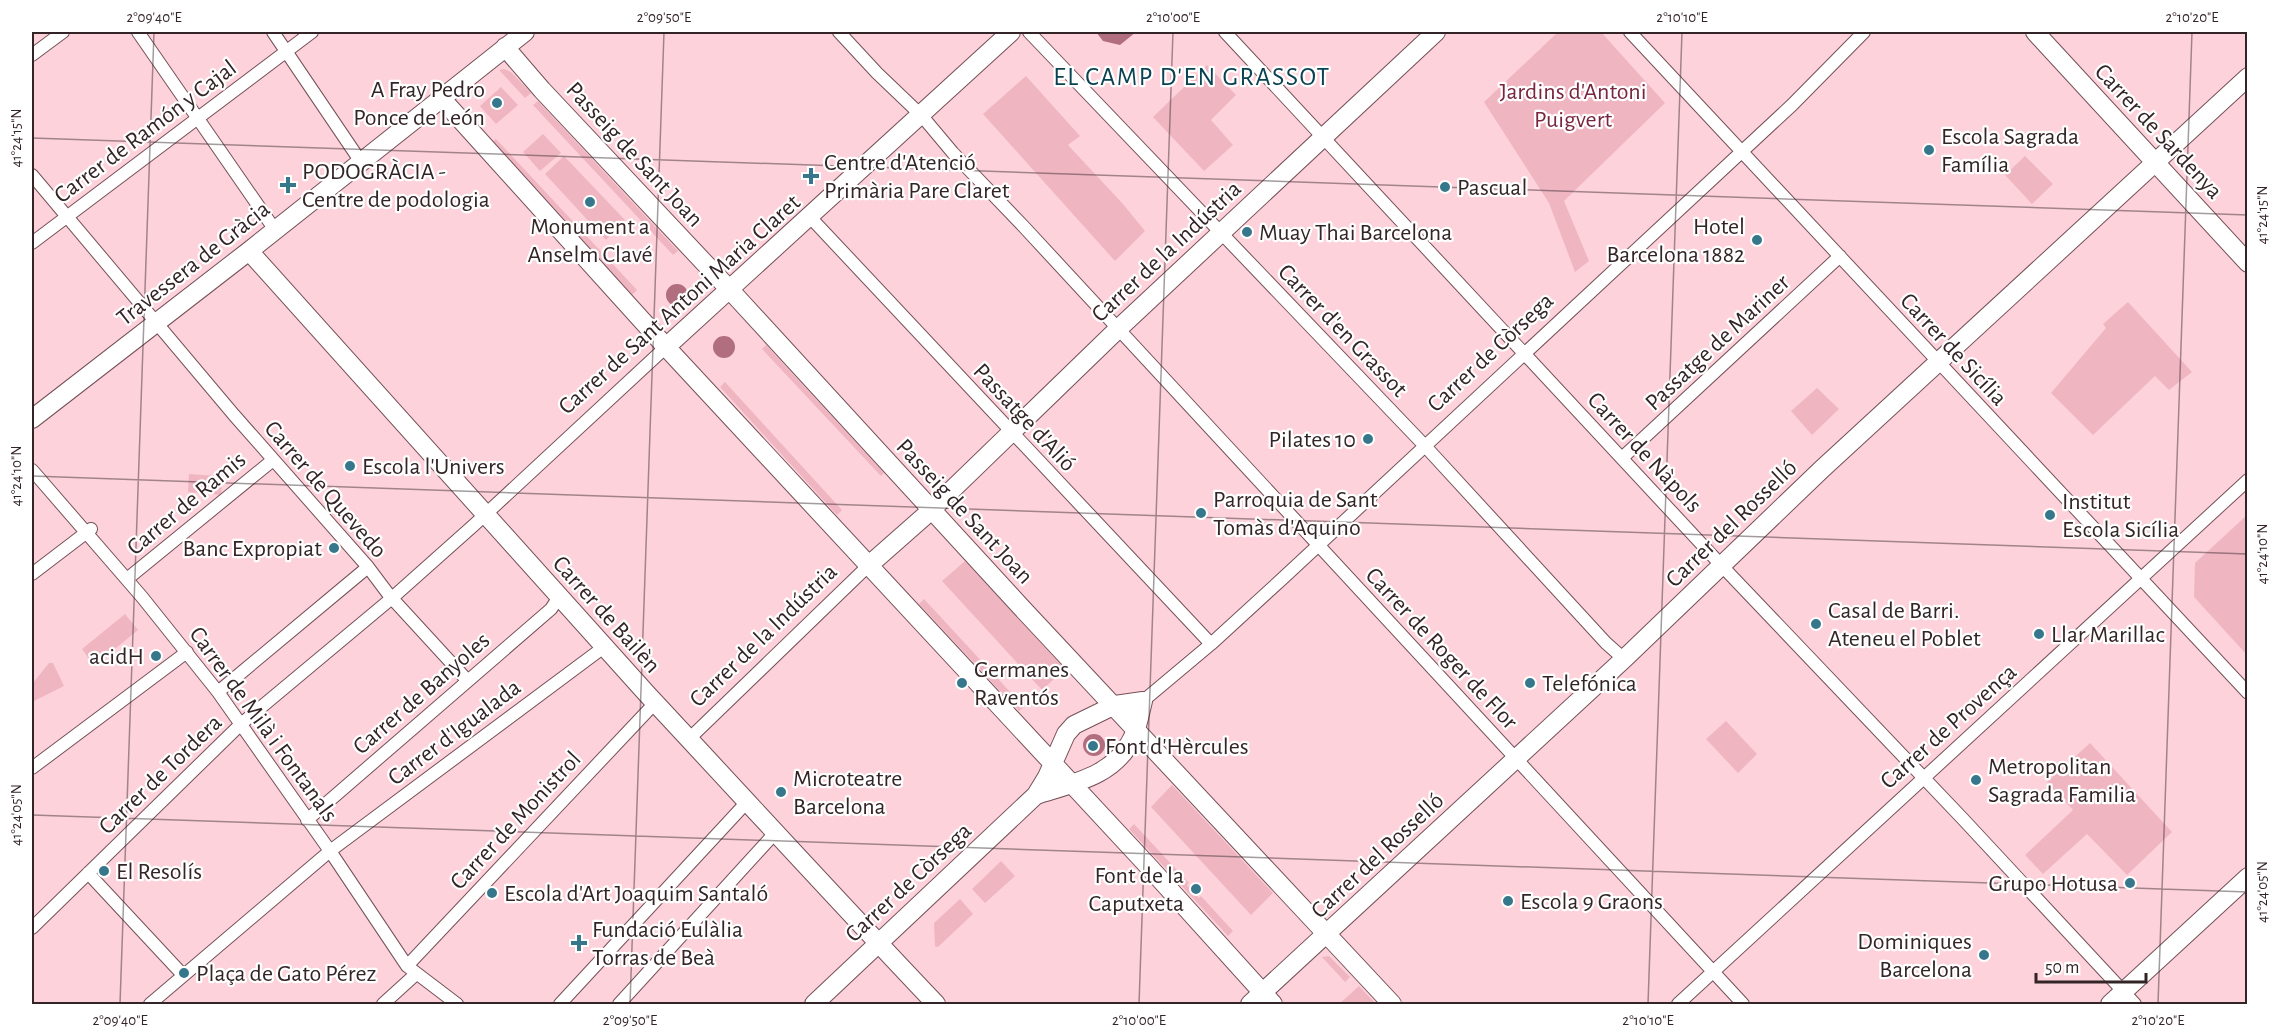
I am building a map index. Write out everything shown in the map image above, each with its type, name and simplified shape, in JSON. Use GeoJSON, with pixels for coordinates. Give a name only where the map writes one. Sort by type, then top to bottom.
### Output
{"type":"FeatureCollection","features":[{"type":"Feature","properties":{"kind":"main road","name":"Travessera de Gràcia"},"geometry":{"type":"LineString","coordinates":[[34,412],[156,323],[525,32]]}},
{"type":"Feature","properties":{"kind":"main road","name":"Carrer de Sant Antoni Maria Claret"},"geometry":{"type":"LineString","coordinates":[[666,347],[922,116],[1011,32]]}},
{"type":"Feature","properties":{"kind":"main road","name":"Carrer de la Indústria"},"geometry":{"type":"LineString","coordinates":[[868,566],[932,509],[1118,329],[1436,32]]}},
{"type":"Feature","properties":{"kind":"main road","name":"Carrer de Sardenya"},"geometry":{"type":"LineString","coordinates":[[2035,32],[2247,263]]}},
{"type":"Feature","properties":{"kind":"main road","name":"Passeig de Sant Joan"},"geometry":{"type":"LineString","coordinates":[[505,47],[542,90],[1392,1005]]}},
{"type":"Feature","properties":{"kind":"main road","name":"Carrer del Rosselló"},"geometry":{"type":"LineString","coordinates":[[1262,1001],[1327,934],[1938,362],[2247,77]]}},
{"type":"Feature","properties":{"kind":"main road"},"geometry":{"type":"LineString","coordinates":[[441,98],[666,347],[1224,948],[1262,1001]]}},
{"type":"Feature","properties":{"kind":"main road","name":"Carrer de Bailèn"},"geometry":{"type":"LineString","coordinates":[[249,250],[604,647],[690,738],[746,803],[936,1005]]}},
{"type":"Feature","properties":{"kind":"main road"},"geometry":{"type":"LineString","coordinates":[[1143,701],[1129,745],[1111,766],[1092,777],[1036,795],[1066,734],[1074,725],[1115,705],[1143,701]]}},
{"type":"Feature","properties":{"kind":"main road","name":"Carrer de Còrsega"},"geometry":{"type":"LineString","coordinates":[[814,1005],[1036,795]]}},
{"type":"Feature","properties":{"kind":"main road"},"geometry":{"type":"LineString","coordinates":[[2123,1000],[2247,877]]}},
{"type":"Feature","properties":{"kind":"street"},"geometry":{"type":"LineString","coordinates":[[32,55],[63,32]]}},
{"type":"Feature","properties":{"kind":"street"},"geometry":{"type":"LineString","coordinates":[[138,32],[274,230]]}},
{"type":"Feature","properties":{"kind":"street"},"geometry":{"type":"LineString","coordinates":[[273,32],[360,162]]}},
{"type":"Feature","properties":{"kind":"street","name":"Carrer de Ramón y Cajal"},"geometry":{"type":"LineString","coordinates":[[32,243],[312,32]]}},
{"type":"Feature","properties":{"kind":"street","name":"Carrer de Roger de Flor"},"geometry":{"type":"LineString","coordinates":[[839,32],[922,116],[953,153],[1743,1005]]}},
{"type":"Feature","properties":{"kind":"street","name":"Carrer d'en Grassot"},"geometry":{"type":"LineString","coordinates":[[1029,32],[1425,446],[1606,643],[1624,658]]}},
{"type":"Feature","properties":{"kind":"street","name":"Carrer de Nàpols"},"geometry":{"type":"LineString","coordinates":[[1225,32],[1722,566],[1924,778],[2123,1000]]}},
{"type":"Feature","properties":{"kind":"street","name":"Carrer de Sicília"},"geometry":{"type":"LineString","coordinates":[[1630,32],[2139,580],[2247,693]]}},
{"type":"Feature","properties":{"kind":"street","name":"Carrer de Còrsega"},"geometry":{"type":"LineString","coordinates":[[1143,701],[1211,644],[1425,446],[1792,105],[1864,32]]}},
{"type":"Feature","properties":{"kind":"street","name":"Carrer de Quevedo"},"geometry":{"type":"LineString","coordinates":[[32,175],[273,460],[368,567],[392,598],[468,680]]}},
{"type":"Feature","properties":{"kind":"street","name":"Passatge d'Alió"},"geometry":{"type":"LineString","coordinates":[[810,217],[1211,644]]}},
{"type":"Feature","properties":{"kind":"street","name":"Passatge de Mariner"},"geometry":{"type":"LineString","coordinates":[[1622,458],[1840,256]]}},
{"type":"Feature","properties":{"kind":"street","name":"Carrer de Sant Antoni Maria Claret"},"geometry":{"type":"LineString","coordinates":[[486,514],[666,347]]}},
{"type":"Feature","properties":{"kind":"street","name":"Carrer de Ramis"},"geometry":{"type":"LineString","coordinates":[[127,579],[273,460]]}},
{"type":"Feature","properties":{"kind":"street","name":"Carrer de Milà i Fontanals"},"geometry":{"type":"LineString","coordinates":[[32,470],[89,531],[218,692],[330,850],[411,970],[457,1005]]}},
{"type":"Feature","properties":{"kind":"street","name":"Carrer de Provença"},"geometry":{"type":"LineString","coordinates":[[1678,1005],[2247,480]]}},
{"type":"Feature","properties":{"kind":"street","name":"Carrer de Tordera"},"geometry":{"type":"LineString","coordinates":[[32,928],[241,724],[392,598],[486,514]]}},
{"type":"Feature","properties":{"kind":"street"},"geometry":{"type":"LineString","coordinates":[[32,574],[89,531]]}},
{"type":"Feature","properties":{"kind":"street","name":"Carrer de la Indústria"},"geometry":{"type":"LineString","coordinates":[[690,738],[868,566]]}},
{"type":"Feature","properties":{"kind":"street"},"geometry":{"type":"LineString","coordinates":[[218,692],[368,567]]}},
{"type":"Feature","properties":{"kind":"street","name":"Carrer de Banyoles"},"geometry":{"type":"LineString","coordinates":[[307,820],[551,609],[559,597]]}},
{"type":"Feature","properties":{"kind":"street","name":"Carrer d'Igualada"},"geometry":{"type":"LineString","coordinates":[[183,975],[330,850],[604,647]]}},
{"type":"Feature","properties":{"kind":"street"},"geometry":{"type":"LineString","coordinates":[[32,768],[187,652]]}},
{"type":"Feature","properties":{"kind":"street","name":"Carrer de Monistrol"},"geometry":{"type":"LineString","coordinates":[[383,1005],[411,970],[655,703]]}},
{"type":"Feature","properties":{"kind":"street"},"geometry":{"type":"LineString","coordinates":[[560,1005],[746,803]]}},
{"type":"Feature","properties":{"kind":"street"},"geometry":{"type":"LineString","coordinates":[[619,1005],[775,834]]}},
{"type":"Feature","properties":{"kind":"street"},"geometry":{"type":"LineString","coordinates":[[88,873],[183,975],[150,1005]]}},
{"type":"Feature","properties":{"kind":"green space","name":"Jardins d'Antoni Puigvert"},"geometry":{"type":"Polygon","coordinates":[[[1558,32],[1601,32],[1665,103],[1564,201],[1589,261],[1575,272],[1549,203],[1484,102],[1558,32]]]}},
{"type":"Feature","properties":{"kind":"green space"},"geometry":{"type":"Polygon","coordinates":[[[1207,65],[1236,95],[1211,120],[1233,145],[1204,171],[1153,117],[1207,65]]]}},
{"type":"Feature","properties":{"kind":"green space"},"geometry":{"type":"Polygon","coordinates":[[[504,69],[511,72],[531,93],[525,98],[499,70],[504,69]]]}},
{"type":"Feature","properties":{"kind":"green space"},"geometry":{"type":"Polygon","coordinates":[[[1026,76],[1080,136],[1068,145],[1145,231],[1115,261],[983,114],[1026,76]]]}},
{"type":"Feature","properties":{"kind":"green space"},"geometry":{"type":"Polygon","coordinates":[[[501,87],[518,105],[496,124],[480,106],[501,87]]]}},
{"type":"Feature","properties":{"kind":"green space"},"geometry":{"type":"Polygon","coordinates":[[[538,101],[678,251],[673,255],[533,105],[538,101]]]}},
{"type":"Feature","properties":{"kind":"green space"},"geometry":{"type":"Polygon","coordinates":[[[543,134],[561,153],[540,171],[523,152],[543,134]]]}},
{"type":"Feature","properties":{"kind":"green space"},"geometry":{"type":"Polygon","coordinates":[[[496,139],[637,290],[632,295],[491,143],[496,139]]]}},
{"type":"Feature","properties":{"kind":"green space"},"geometry":{"type":"Polygon","coordinates":[[[564,156],[625,220],[606,240],[545,174],[564,156]]]}},
{"type":"Feature","properties":{"kind":"green space"},"geometry":{"type":"Polygon","coordinates":[[[2025,156],[2053,184],[2032,204],[2005,175],[2025,156]]]}},
{"type":"Feature","properties":{"kind":"green space"},"geometry":{"type":"Polygon","coordinates":[[[2128,302],[2192,372],[2169,390],[2155,376],[2093,435],[2051,393],[2106,328],[2103,324],[2128,302]]]}},
{"type":"Feature","properties":{"kind":"green space"},"geometry":{"type":"Polygon","coordinates":[[[766,345],[884,473],[881,476],[762,349],[766,345]]]}},
{"type":"Feature","properties":{"kind":"green space"},"geometry":{"type":"Polygon","coordinates":[[[725,382],[842,510],[837,515],[720,387],[725,382]]]}},
{"type":"Feature","properties":{"kind":"green space"},"geometry":{"type":"Polygon","coordinates":[[[1817,388],[1839,409],[1812,435],[1791,411],[1817,388]]]}},
{"type":"Feature","properties":{"kind":"green space"},"geometry":{"type":"Polygon","coordinates":[[[189,474],[218,476],[217,485],[222,485],[221,495],[188,492],[189,474]]]}},
{"type":"Feature","properties":{"kind":"green space"},"geometry":{"type":"Polygon","coordinates":[[[2247,515],[2247,655],[2194,597],[2195,563],[2247,515]]]}},
{"type":"Feature","properties":{"kind":"green space"},"geometry":{"type":"Polygon","coordinates":[[[965,561],[1065,669],[1042,690],[942,581],[965,561]]]}},
{"type":"Feature","properties":{"kind":"green space"},"geometry":{"type":"Polygon","coordinates":[[[924,599],[1024,707],[1019,711],[919,604],[924,599]]]}},
{"type":"Feature","properties":{"kind":"green space"},"geometry":{"type":"Polygon","coordinates":[[[125,614],[138,630],[94,666],[82,649],[125,614]]]}},
{"type":"Feature","properties":{"kind":"green space"},"geometry":{"type":"Polygon","coordinates":[[[49,663],[53,663],[64,686],[34,701],[32,684],[49,663]]]}},
{"type":"Feature","properties":{"kind":"green space"},"geometry":{"type":"Polygon","coordinates":[[[1726,721],[1757,754],[1738,773],[1706,739],[1726,721]]]}},
{"type":"Feature","properties":{"kind":"green space"},"geometry":{"type":"Polygon","coordinates":[[[2090,743],[2172,832],[2127,875],[2087,834],[2043,874],[2025,855],[2073,810],[2047,782],[2090,743]]]}},
{"type":"Feature","properties":{"kind":"green space"},"geometry":{"type":"Polygon","coordinates":[[[1172,785],[1273,893],[1251,915],[1151,807],[1172,785]]]}},
{"type":"Feature","properties":{"kind":"green space"},"geometry":{"type":"Polygon","coordinates":[[[1134,824],[1189,883],[1187,885],[1199,898],[1201,896],[1233,931],[1228,936],[1129,829],[1134,824]]]}},
{"type":"Feature","properties":{"kind":"green space"},"geometry":{"type":"Polygon","coordinates":[[[1001,861],[1015,876],[985,903],[972,889],[1001,861]]]}},
{"type":"Feature","properties":{"kind":"green space"},"geometry":{"type":"Polygon","coordinates":[[[960,899],[973,914],[938,947],[935,946],[934,923],[960,899]]]}},
{"type":"Feature","properties":{"kind":"green space"},"geometry":{"type":"Polygon","coordinates":[[[1329,956],[1350,977],[1345,982],[1322,957],[1329,956]]]}},
{"type":"Feature","properties":{"kind":"green space"},"geometry":{"type":"Polygon","coordinates":[[[1359,986],[1376,1004],[1339,1004],[1359,986]]]}},
{"type":"Feature","properties":{"kind":"shaded area"},"geometry":{"type":"Polygon","coordinates":[[[1096,32],[1136,32],[1120,45],[1103,41],[1096,32]]]}},
{"type":"Feature","properties":{"kind":"shaded area"},"geometry":{"type":"Polygon","coordinates":[[[677,284],[685,287],[688,295],[685,303],[677,306],[669,303],[666,295],[669,287],[677,284]]]}},
{"type":"Feature","properties":{"kind":"shaded area"},"geometry":{"type":"Polygon","coordinates":[[[724,336],[732,339],[735,347],[732,355],[724,358],[716,355],[713,347],[716,339],[724,336]]]}},
{"type":"Feature","properties":{"kind":"shaded area","name":"Font d'Hèrcules"},"geometry":{"type":"Polygon","coordinates":[[[1094,734],[1102,737],[1105,745],[1102,753],[1094,756],[1086,753],[1083,745],[1086,737],[1094,734]]]}},
{"type":"Feature","properties":{"kind":"place","name":"A Fray Pedro Ponce de León"},"geometry":{"type":"Point","coordinates":[497,103]}},
{"type":"Feature","properties":{"kind":"place","name":"Escola Sagrada Família"},"geometry":{"type":"Point","coordinates":[1929,150]}},
{"type":"Feature","properties":{"kind":"place","name":"Centre d'Atenció Primària Pare Claret"},"geometry":{"type":"Point","coordinates":[811,176]}},
{"type":"Feature","properties":{"kind":"place","name":"PODOGRÀCIA - Centre de podologia"},"geometry":{"type":"Point","coordinates":[288,185]}},
{"type":"Feature","properties":{"kind":"place","name":"Pascual"},"geometry":{"type":"Point","coordinates":[1445,187]}},
{"type":"Feature","properties":{"kind":"place","name":"Monument a Anselm Clavé"},"geometry":{"type":"Point","coordinates":[590,202]}},
{"type":"Feature","properties":{"kind":"place","name":"Muay Thai Barcelona"},"geometry":{"type":"Point","coordinates":[1247,232]}},
{"type":"Feature","properties":{"kind":"place","name":"Hotel Barcelona 1882"},"geometry":{"type":"Point","coordinates":[1757,240]}},
{"type":"Feature","properties":{"kind":"place","name":"Pilates 10"},"geometry":{"type":"Point","coordinates":[1368,439]}},
{"type":"Feature","properties":{"kind":"place","name":"Escola l'Univers"},"geometry":{"type":"Point","coordinates":[350,466]}},
{"type":"Feature","properties":{"kind":"place","name":"Parroquia de Sant Tomàs d'Aquino"},"geometry":{"type":"Point","coordinates":[1201,513]}},
{"type":"Feature","properties":{"kind":"place","name":"Institut Escola Sicília"},"geometry":{"type":"Point","coordinates":[2050,515]}},
{"type":"Feature","properties":{"kind":"place","name":"Banc Expropiat"},"geometry":{"type":"Point","coordinates":[334,548]}},
{"type":"Feature","properties":{"kind":"place","name":"Casal de Barri. Ateneu el Poblet"},"geometry":{"type":"Point","coordinates":[1816,624]}},
{"type":"Feature","properties":{"kind":"place","name":"Llar Marillac"},"geometry":{"type":"Point","coordinates":[2039,634]}},
{"type":"Feature","properties":{"kind":"place","name":"acidH"},"geometry":{"type":"Point","coordinates":[156,656]}},
{"type":"Feature","properties":{"kind":"place","name":"Germanes Raventós"},"geometry":{"type":"Point","coordinates":[962,683]}},
{"type":"Feature","properties":{"kind":"place","name":"Telefónica"},"geometry":{"type":"Point","coordinates":[1530,683]}},
{"type":"Feature","properties":{"kind":"place","name":"Font d'Hèrcules"},"geometry":{"type":"Point","coordinates":[1093,746]}},
{"type":"Feature","properties":{"kind":"place","name":"Metropolitan Sagrada Familia"},"geometry":{"type":"Point","coordinates":[1976,780]}},
{"type":"Feature","properties":{"kind":"place","name":"Microteatre Barcelona"},"geometry":{"type":"Point","coordinates":[781,792]}},
{"type":"Feature","properties":{"kind":"place","name":"El Resolís"},"geometry":{"type":"Point","coordinates":[104,871]}},
{"type":"Feature","properties":{"kind":"place","name":"Grupo Hotusa"},"geometry":{"type":"Point","coordinates":[2130,883]}},
{"type":"Feature","properties":{"kind":"place","name":"Font de la Caputxeta"},"geometry":{"type":"Point","coordinates":[1196,889]}},
{"type":"Feature","properties":{"kind":"place","name":"Escola d'Art Joaquim Santaló"},"geometry":{"type":"Point","coordinates":[492,893]}},
{"type":"Feature","properties":{"kind":"place","name":"Escola 9 Graons"},"geometry":{"type":"Point","coordinates":[1508,901]}},
{"type":"Feature","properties":{"kind":"place","name":"Fundació Eulàlia Torras de Beà"},"geometry":{"type":"Point","coordinates":[579,943]}},
{"type":"Feature","properties":{"kind":"place","name":"Dominiques Barcelona"},"geometry":{"type":"Point","coordinates":[1984,955]}},
{"type":"Feature","properties":{"kind":"place","name":"Plaça de Gato Pérez"},"geometry":{"type":"Point","coordinates":[184,973]}},
{"type":"Feature","properties":{"kind":"district","name":"EL CAMP D'EN GRASSOT"},"geometry":{"type":"Point","coordinates":[1192,76]}}]}
